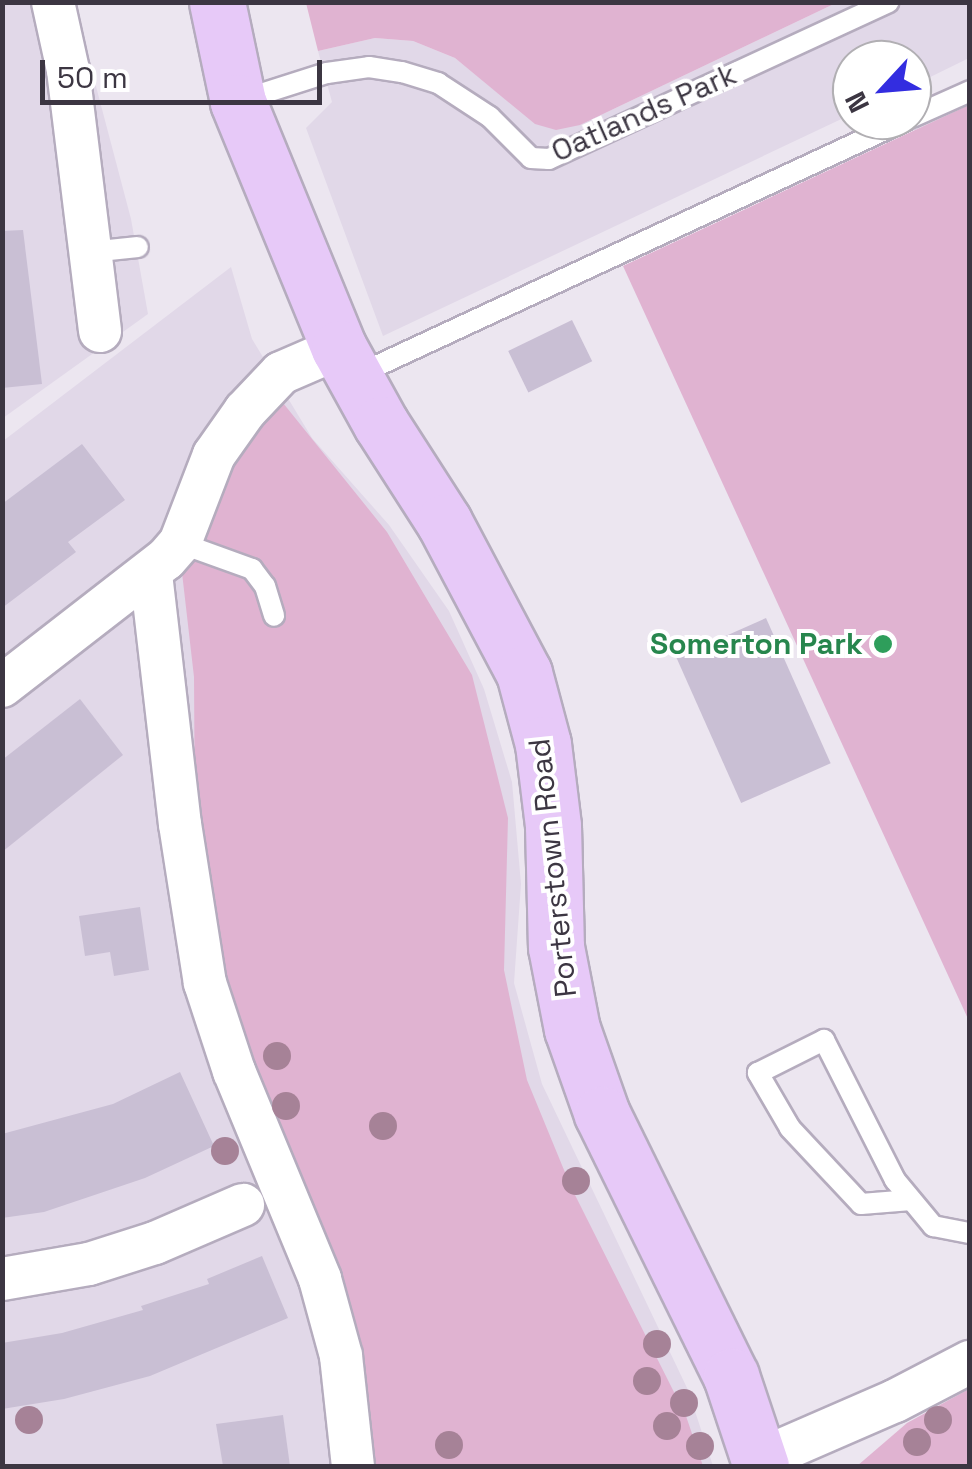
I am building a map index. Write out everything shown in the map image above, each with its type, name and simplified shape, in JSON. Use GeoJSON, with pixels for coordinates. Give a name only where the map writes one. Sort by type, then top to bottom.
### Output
{"type":"FeatureCollection","features":[{"type":"Feature","properties":{"kind":"street"},"geometry":{"type":"LineString","coordinates":[[53,2],[68,70],[100,331]]}},
{"type":"Feature","properties":{"kind":"street","name":"Porterstown Road"},"geometry":{"type":"LineString","coordinates":[[218,2],[238,102],[346,362],[444,522],[524,673],[543,744],[553,826],[556,947],[572,1029],[602,1114],[731,1376],[760,1463]]}},
{"type":"Feature","properties":{"kind":"street"},"geometry":{"type":"LineString","coordinates":[[2,686],[151,574],[180,543],[214,456],[244,411],[281,372],[346,362]]}},
{"type":"Feature","properties":{"kind":"street"},"geometry":{"type":"LineString","coordinates":[[151,574],[180,824],[205,984],[234,1071],[320,1279],[341,1356],[353,1466]]}},
{"type":"Feature","properties":{"kind":"street"},"geometry":{"type":"LineString","coordinates":[[2,1280],[89,1264],[155,1243],[243,1205]]}},
{"type":"Feature","properties":{"kind":"street"},"geometry":{"type":"LineString","coordinates":[[760,1463],[970,1362]]}},
{"type":"Feature","properties":{"kind":"lane","name":"Oatlands Park"},"geometry":{"type":"LineString","coordinates":[[238,102],[327,73],[369,67],[402,72],[438,83],[490,117],[531,158],[549,160],[889,2]]}},
{"type":"Feature","properties":{"kind":"lane"},"geometry":{"type":"LineString","coordinates":[[932,108],[970,91]]}},
{"type":"Feature","properties":{"kind":"lane"},"geometry":{"type":"LineString","coordinates":[[346,362],[860,140]]}},
{"type":"Feature","properties":{"kind":"lane"},"geometry":{"type":"LineString","coordinates":[[90,252],[138,248]]}},
{"type":"Feature","properties":{"kind":"lane"},"geometry":{"type":"LineString","coordinates":[[180,543],[252,569],[266,586],[274,616]]}},
{"type":"Feature","properties":{"kind":"lane"},"geometry":{"type":"LineString","coordinates":[[911,1200],[861,1204],[790,1128],[758,1074],[824,1040],[895,1180],[933,1226],[970,1233]]}},
{"type":"Feature","properties":{"kind":"shaded area"},"geometry":{"type":"Polygon","coordinates":[[[306,2],[836,3],[580,125],[556,130],[535,124],[455,58],[413,41],[375,38],[318,51],[306,2]]]}},
{"type":"Feature","properties":{"kind":"shaded area"},"geometry":{"type":"Polygon","coordinates":[[[3,3],[74,3],[131,219],[148,314],[3,418],[3,3]]]}},
{"type":"Feature","properties":{"kind":"shaded area"},"geometry":{"type":"Polygon","coordinates":[[[836,3],[969,3],[969,58],[932,76],[932,40],[832,40],[832,123],[383,336],[306,128],[332,102],[318,51],[375,38],[413,41],[455,58],[535,123],[580,125],[836,3]]]}},
{"type":"Feature","properties":{"kind":"shaded area","name":"Somerton Park"},"geometry":{"type":"Polygon","coordinates":[[[969,105],[969,1021],[623,266],[894,140],[932,140],[932,122],[969,105]]]}},
{"type":"Feature","properties":{"kind":"shaded area"},"geometry":{"type":"Polygon","coordinates":[[[231,267],[252,339],[312,438],[389,525],[449,611],[484,689],[512,782],[521,884],[514,983],[542,1084],[688,1390],[713,1466],[3,1466],[3,441],[231,267]]]}},
{"type":"Feature","properties":{"kind":"shaded area"},"geometry":{"type":"Polygon","coordinates":[[[275,393],[387,532],[472,675],[508,818],[504,970],[527,1080],[571,1187],[686,1416],[703,1466],[366,1466],[217,979],[195,831],[194,677],[181,564],[225,476],[275,393]]]}},
{"type":"Feature","properties":{"kind":"shaded area"},"geometry":{"type":"Polygon","coordinates":[[[969,1389],[969,1466],[857,1466],[907,1423],[969,1389]]]}},
{"type":"Feature","properties":{"kind":"building"},"geometry":{"type":"Polygon","coordinates":[[[23,230],[42,384],[2,388],[2,231],[23,230]]]}},
{"type":"Feature","properties":{"kind":"building"},"geometry":{"type":"Polygon","coordinates":[[[572,320],[592,361],[528,392],[508,351],[572,320]]]}},
{"type":"Feature","properties":{"kind":"building"},"geometry":{"type":"Polygon","coordinates":[[[82,444],[125,500],[68,542],[76,552],[2,608],[2,504],[82,444]]]}},
{"type":"Feature","properties":{"kind":"building"},"geometry":{"type":"Polygon","coordinates":[[[766,618],[831,763],[741,803],[676,658],[766,618]]]}},
{"type":"Feature","properties":{"kind":"building"},"geometry":{"type":"Polygon","coordinates":[[[80,699],[123,755],[2,852],[2,760],[80,699]]]}},
{"type":"Feature","properties":{"kind":"building"},"geometry":{"type":"Polygon","coordinates":[[[140,907],[149,970],[114,976],[110,952],[85,956],[79,916],[140,907]]]}},
{"type":"Feature","properties":{"kind":"building"},"geometry":{"type":"Polygon","coordinates":[[[180,1072],[214,1146],[145,1178],[44,1212],[2,1218],[2,1134],[113,1104],[180,1072]]]}},
{"type":"Feature","properties":{"kind":"building"},"geometry":{"type":"Polygon","coordinates":[[[262,1256],[288,1318],[150,1376],[64,1399],[2,1409],[2,1343],[62,1333],[143,1310],[141,1306],[209,1284],[207,1279],[262,1256]]]}},
{"type":"Feature","properties":{"kind":"building"},"geometry":{"type":"Polygon","coordinates":[[[283,1415],[290,1466],[223,1466],[216,1424],[283,1415]]]}},
{"type":"Feature","properties":{"kind":"place","name":"Somerton Park"},"geometry":{"type":"Point","coordinates":[883,644]}}]}
